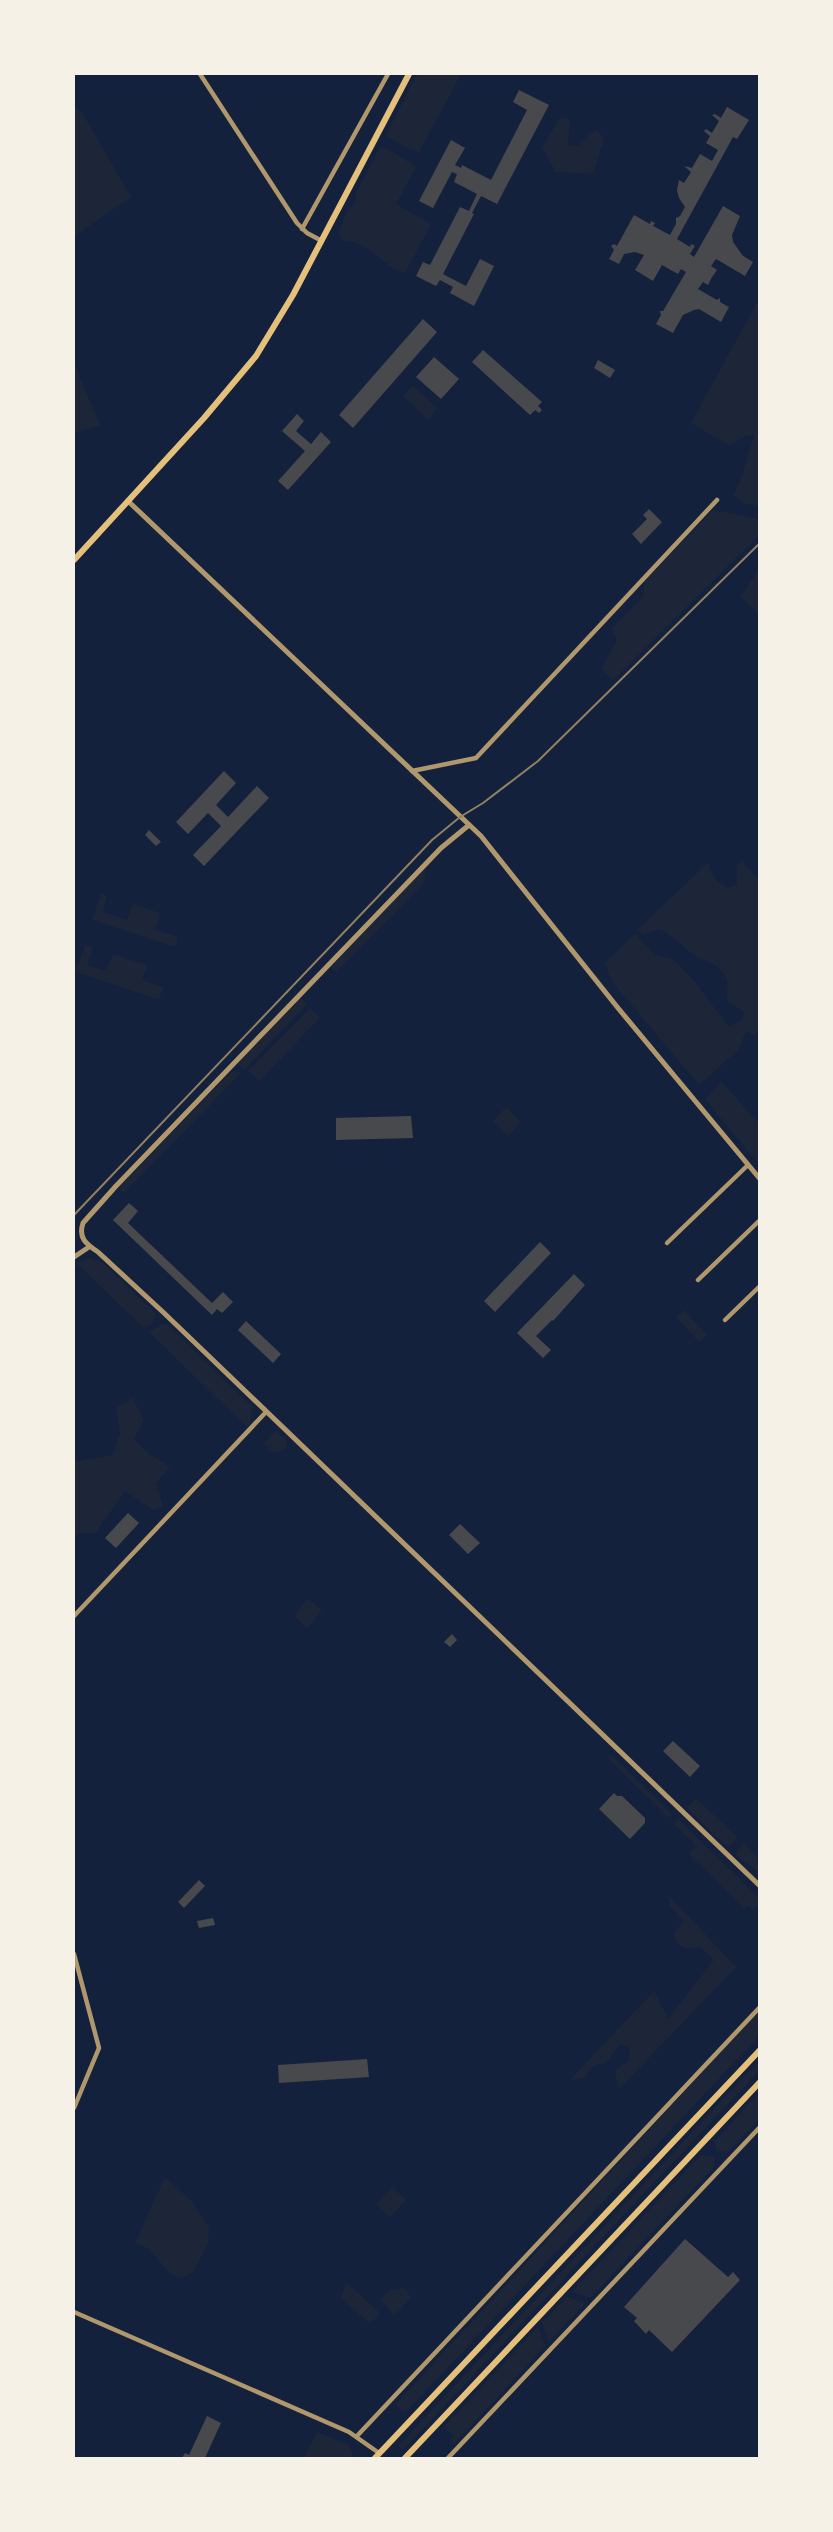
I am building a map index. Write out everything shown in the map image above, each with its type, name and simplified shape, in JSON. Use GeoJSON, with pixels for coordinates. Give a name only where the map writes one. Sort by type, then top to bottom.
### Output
{"type":"FeatureCollection","features":[{"type":"Feature","properties":{"kind":"main road"},"geometry":{"type":"LineString","coordinates":[[74,560],[237,381],[275,327],[409,74]]}},
{"type":"Feature","properties":{"kind":"main road"},"geometry":{"type":"LineString","coordinates":[[377,2456],[760,2050]]}},
{"type":"Feature","properties":{"kind":"main road"},"geometry":{"type":"LineString","coordinates":[[405,2459],[760,2082]]}},
{"type":"Feature","properties":{"kind":"street"},"geometry":{"type":"LineString","coordinates":[[201,74],[302,229],[322,242]]}},
{"type":"Feature","properties":{"kind":"street"},"geometry":{"type":"LineString","coordinates":[[302,229],[388,74]]}},
{"type":"Feature","properties":{"kind":"street"},"geometry":{"type":"LineString","coordinates":[[411,771],[476,758],[717,500]]}},
{"type":"Feature","properties":{"kind":"street"},"geometry":{"type":"LineString","coordinates":[[128,501],[469,825],[499,857],[610,998],[760,1179]]}},
{"type":"Feature","properties":{"kind":"street"},"geometry":{"type":"LineString","coordinates":[[469,825],[424,865],[93,1210],[81,1229],[84,1242],[164,1313],[760,1886]]}},
{"type":"Feature","properties":{"kind":"street"},"geometry":{"type":"LineString","coordinates":[[667,1243],[748,1165]]}},
{"type":"Feature","properties":{"kind":"street"},"geometry":{"type":"LineString","coordinates":[[698,1280],[760,1220]]}},
{"type":"Feature","properties":{"kind":"street"},"geometry":{"type":"LineString","coordinates":[[74,1257],[89,1247]]}},
{"type":"Feature","properties":{"kind":"street"},"geometry":{"type":"LineString","coordinates":[[726,1320],[760,1286]]}},
{"type":"Feature","properties":{"kind":"street"},"geometry":{"type":"LineString","coordinates":[[74,1616],[265,1412]]}},
{"type":"Feature","properties":{"kind":"street"},"geometry":{"type":"LineString","coordinates":[[74,1954],[99,2048],[74,2108]]}},
{"type":"Feature","properties":{"kind":"street"},"geometry":{"type":"LineString","coordinates":[[357,2436],[760,2007]]}},
{"type":"Feature","properties":{"kind":"street"},"geometry":{"type":"LineString","coordinates":[[449,2459],[760,2127]]}},
{"type":"Feature","properties":{"kind":"street"},"geometry":{"type":"LineString","coordinates":[[74,2312],[357,2436],[377,2456]]}},
{"type":"Feature","properties":{"kind":"shaded area"},"geometry":{"type":"Polygon","coordinates":[[[417,74],[461,74],[419,152],[386,135],[417,74]]]}},
{"type":"Feature","properties":{"kind":"shaded area"},"geometry":{"type":"Polygon","coordinates":[[[74,106],[81,111],[131,197],[74,236],[74,106]]]}},
{"type":"Feature","properties":{"kind":"shaded area"},"geometry":{"type":"Polygon","coordinates":[[[561,117],[570,119],[568,145],[579,146],[596,129],[604,138],[593,174],[556,172],[542,147],[561,117]]]}},
{"type":"Feature","properties":{"kind":"shaded area"},"geometry":{"type":"Polygon","coordinates":[[[380,147],[388,149],[416,167],[396,204],[431,224],[405,273],[397,271],[355,242],[344,241],[338,234],[380,147]]]}},
{"type":"Feature","properties":{"kind":"shaded area"},"geometry":{"type":"Polygon","coordinates":[[[759,299],[760,505],[744,504],[734,495],[754,435],[745,436],[730,446],[691,423],[759,299]]]}},
{"type":"Feature","properties":{"kind":"shaded area"},"geometry":{"type":"Polygon","coordinates":[[[74,363],[100,425],[74,433],[74,363]]]}},
{"type":"Feature","properties":{"kind":"shaded area"},"geometry":{"type":"Polygon","coordinates":[[[413,386],[437,408],[428,420],[403,396],[413,386]]]}},
{"type":"Feature","properties":{"kind":"shaded area"},"geometry":{"type":"Polygon","coordinates":[[[713,510],[759,519],[759,535],[613,680],[601,669],[617,640],[612,629],[643,596],[645,581],[713,510]]]}},
{"type":"Feature","properties":{"kind":"shaded area"},"geometry":{"type":"Polygon","coordinates":[[[759,570],[759,615],[741,596],[759,570]]]}},
{"type":"Feature","properties":{"kind":"shaded area"},"geometry":{"type":"Polygon","coordinates":[[[743,862],[759,880],[759,1030],[755,1034],[746,1032],[738,1050],[699,1085],[611,980],[605,963],[635,934],[655,955],[673,959],[694,981],[728,1026],[741,1021],[744,1012],[727,1001],[727,982],[721,970],[696,956],[659,929],[643,935],[637,930],[708,863],[715,879],[726,888],[737,885],[737,866],[743,862]]]}},
{"type":"Feature","properties":{"kind":"shaded area"},"geometry":{"type":"Polygon","coordinates":[[[424,869],[424,883],[336,972],[331,967],[424,869]]]}},
{"type":"Feature","properties":{"kind":"shaded area"},"geometry":{"type":"Polygon","coordinates":[[[101,894],[107,896],[103,912],[127,920],[133,904],[160,913],[155,930],[178,937],[175,947],[92,920],[101,894]]]}},
{"type":"Feature","properties":{"kind":"shaded area"},"geometry":{"type":"Polygon","coordinates":[[[85,945],[93,947],[87,965],[106,971],[113,954],[147,965],[142,980],[163,987],[159,1000],[76,972],[85,945]]]}},
{"type":"Feature","properties":{"kind":"shaded area"},"geometry":{"type":"Polygon","coordinates":[[[300,997],[307,1004],[244,1070],[237,1064],[300,997]]]}},
{"type":"Feature","properties":{"kind":"shaded area"},"geometry":{"type":"Polygon","coordinates":[[[310,1008],[320,1018],[259,1081],[248,1071],[310,1008]]]}},
{"type":"Feature","properties":{"kind":"shaded area"},"geometry":{"type":"Polygon","coordinates":[[[231,1072],[241,1073],[124,1193],[119,1188],[231,1072]]]}},
{"type":"Feature","properties":{"kind":"shaded area"},"geometry":{"type":"Polygon","coordinates":[[[722,1082],[756,1121],[759,1118],[759,1164],[705,1099],[722,1082]]]}},
{"type":"Feature","properties":{"kind":"shaded area"},"geometry":{"type":"Polygon","coordinates":[[[506,1107],[521,1122],[508,1136],[493,1121],[506,1107]]]}},
{"type":"Feature","properties":{"kind":"shaded area"},"geometry":{"type":"Polygon","coordinates":[[[88,1258],[102,1262],[154,1312],[156,1317],[151,1324],[144,1328],[76,1263],[88,1258]]]}},
{"type":"Feature","properties":{"kind":"shaded area"},"geometry":{"type":"Polygon","coordinates":[[[684,1310],[707,1335],[699,1342],[676,1317],[684,1310]]]}},
{"type":"Feature","properties":{"kind":"shaded area"},"geometry":{"type":"Polygon","coordinates":[[[162,1324],[168,1325],[252,1407],[250,1424],[247,1427],[149,1332],[162,1324]]]}},
{"type":"Feature","properties":{"kind":"shaded area"},"geometry":{"type":"Polygon","coordinates":[[[133,1398],[144,1421],[134,1438],[144,1450],[170,1467],[156,1484],[163,1506],[153,1510],[125,1491],[95,1533],[80,1533],[74,1536],[74,1462],[113,1455],[120,1433],[116,1408],[133,1398]]]}},
{"type":"Feature","properties":{"kind":"shaded area"},"geometry":{"type":"Polygon","coordinates":[[[276,1430],[286,1439],[287,1446],[283,1451],[274,1453],[264,1443],[276,1430]]]}},
{"type":"Feature","properties":{"kind":"shaded area"},"geometry":{"type":"Polygon","coordinates":[[[308,1599],[322,1610],[307,1628],[294,1616],[308,1599]]]}},
{"type":"Feature","properties":{"kind":"shaded area"},"geometry":{"type":"Polygon","coordinates":[[[611,1755],[672,1814],[669,1818],[608,1758],[611,1755]]]}},
{"type":"Feature","properties":{"kind":"shaded area"},"geometry":{"type":"Polygon","coordinates":[[[696,1798],[737,1837],[730,1846],[725,1845],[687,1808],[696,1798]]]}},
{"type":"Feature","properties":{"kind":"shaded area"},"geometry":{"type":"Polygon","coordinates":[[[678,1819],[759,1898],[759,1903],[753,1910],[748,1905],[745,1909],[689,1854],[696,1846],[674,1824],[678,1819]]]}},
{"type":"Feature","properties":{"kind":"shaded area"},"geometry":{"type":"Polygon","coordinates":[[[744,1843],[759,1859],[758,1872],[737,1856],[737,1851],[744,1843]]]}},
{"type":"Feature","properties":{"kind":"shaded area"},"geometry":{"type":"Polygon","coordinates":[[[668,1895],[736,1967],[619,2089],[615,2071],[629,2060],[630,2048],[621,2044],[605,2063],[594,2065],[584,2078],[570,2080],[654,1991],[668,2019],[714,1960],[699,1946],[685,1948],[674,1939],[675,1931],[684,1921],[671,1908],[668,1895]]]}},
{"type":"Feature","properties":{"kind":"shaded area"},"geometry":{"type":"Polygon","coordinates":[[[759,2011],[759,2036],[405,2413],[395,2405],[759,2011]]]}},
{"type":"Feature","properties":{"kind":"shaded area"},"geometry":{"type":"Polygon","coordinates":[[[759,2061],[759,2071],[403,2450],[398,2446],[759,2061]]]}},
{"type":"Feature","properties":{"kind":"shaded area"},"geometry":{"type":"Polygon","coordinates":[[[759,2093],[759,2119],[728,2152],[717,2151],[715,2141],[759,2093]]]}},
{"type":"Feature","properties":{"kind":"shaded area"},"geometry":{"type":"Polygon","coordinates":[[[701,2155],[712,2156],[715,2161],[713,2168],[590,2298],[572,2292],[701,2155]]]}},
{"type":"Feature","properties":{"kind":"shaded area"},"geometry":{"type":"Polygon","coordinates":[[[165,2177],[192,2202],[209,2228],[208,2243],[193,2272],[181,2279],[170,2274],[150,2249],[135,2243],[165,2177]]]}},
{"type":"Feature","properties":{"kind":"shaded area"},"geometry":{"type":"Polygon","coordinates":[[[392,2187],[406,2200],[390,2217],[376,2204],[392,2187]]]}},
{"type":"Feature","properties":{"kind":"shaded area"},"geometry":{"type":"Polygon","coordinates":[[[346,2282],[380,2313],[370,2324],[341,2298],[346,2282]]]}},
{"type":"Feature","properties":{"kind":"shaded area"},"geometry":{"type":"Polygon","coordinates":[[[404,2288],[411,2297],[394,2316],[380,2299],[389,2291],[404,2288]]]}},
{"type":"Feature","properties":{"kind":"shaded area"},"geometry":{"type":"Polygon","coordinates":[[[567,2297],[585,2303],[549,2342],[542,2323],[567,2297]]]}},
{"type":"Feature","properties":{"kind":"shaded area"},"geometry":{"type":"Polygon","coordinates":[[[538,2327],[545,2346],[453,2445],[450,2442],[454,2436],[444,2427],[538,2327]]]}},
{"type":"Feature","properties":{"kind":"shaded area"},"geometry":{"type":"Polygon","coordinates":[[[317,2432],[349,2445],[354,2458],[304,2458],[317,2432]]]}},
{"type":"Feature","properties":{"kind":"building"},"geometry":{"type":"Polygon","coordinates":[[[519,90],[549,105],[497,204],[481,196],[443,274],[466,286],[480,259],[494,266],[474,306],[450,293],[453,287],[440,280],[436,286],[416,276],[423,262],[430,265],[460,207],[469,211],[477,194],[454,182],[457,174],[452,172],[433,208],[419,201],[451,140],[465,148],[455,165],[461,168],[462,165],[491,180],[527,110],[513,102],[519,90]]]}},
{"type":"Feature","properties":{"kind":"building"},"geometry":{"type":"Polygon","coordinates":[[[727,107],[749,120],[737,139],[733,137],[677,239],[690,247],[691,244],[695,246],[690,254],[694,257],[723,206],[740,216],[732,235],[733,242],[743,256],[753,262],[745,276],[716,259],[711,266],[717,270],[708,285],[703,282],[698,289],[717,300],[720,298],[720,302],[729,307],[721,322],[699,309],[694,310],[683,315],[673,333],[656,324],[661,315],[660,311],[663,311],[686,272],[681,269],[678,274],[662,265],[653,281],[635,270],[644,255],[635,252],[624,254],[619,264],[609,259],[614,250],[611,246],[617,246],[634,215],[650,224],[651,221],[655,223],[653,226],[670,235],[676,218],[685,207],[677,190],[679,180],[684,183],[691,172],[684,166],[692,168],[700,154],[712,161],[718,150],[706,143],[710,136],[704,131],[706,129],[712,133],[719,121],[712,115],[721,118],[727,107]]]}},
{"type":"Feature","properties":{"kind":"building"},"geometry":{"type":"Polygon","coordinates":[[[423,319],[437,332],[353,428],[339,415],[423,319]]]}},
{"type":"Feature","properties":{"kind":"building"},"geometry":{"type":"Polygon","coordinates":[[[483,350],[542,402],[538,406],[542,410],[539,413],[535,410],[530,415],[472,362],[483,350]]]}},
{"type":"Feature","properties":{"kind":"building"},"geometry":{"type":"Polygon","coordinates":[[[434,357],[459,379],[441,399],[416,377],[434,357]]]}},
{"type":"Feature","properties":{"kind":"building"},"geometry":{"type":"Polygon","coordinates":[[[598,360],[615,370],[610,378],[594,368],[598,360]]]}},
{"type":"Feature","properties":{"kind":"building"},"geometry":{"type":"Polygon","coordinates":[[[297,414],[304,421],[296,431],[311,444],[321,432],[331,442],[288,490],[278,481],[305,451],[282,431],[297,414]]]}},
{"type":"Feature","properties":{"kind":"building"},"geometry":{"type":"Polygon","coordinates":[[[649,509],[662,522],[641,544],[632,534],[647,519],[643,515],[649,509]]]}},
{"type":"Feature","properties":{"kind":"building"},"geometry":{"type":"Polygon","coordinates":[[[224,771],[236,783],[216,805],[228,817],[257,786],[269,798],[204,866],[193,855],[221,826],[208,813],[188,834],[176,822],[224,771]]]}},
{"type":"Feature","properties":{"kind":"building"},"geometry":{"type":"Polygon","coordinates":[[[149,830],[161,842],[156,846],[145,835],[149,830]]]}},
{"type":"Feature","properties":{"kind":"building"},"geometry":{"type":"Polygon","coordinates":[[[411,1116],[413,1138],[336,1140],[336,1118],[411,1116]]]}},
{"type":"Feature","properties":{"kind":"building"},"geometry":{"type":"Polygon","coordinates":[[[129,1203],[138,1211],[128,1223],[212,1303],[223,1292],[233,1302],[222,1313],[217,1309],[212,1315],[113,1220],[129,1203]]]}},
{"type":"Feature","properties":{"kind":"building"},"geometry":{"type":"Polygon","coordinates":[[[540,1242],[551,1253],[495,1312],[484,1301],[540,1242]]]}},
{"type":"Feature","properties":{"kind":"building"},"geometry":{"type":"Polygon","coordinates":[[[574,1274],[585,1285],[536,1336],[551,1350],[543,1358],[517,1333],[574,1274]]]}},
{"type":"Feature","properties":{"kind":"building"},"geometry":{"type":"Polygon","coordinates":[[[246,1321],[281,1354],[273,1363],[238,1330],[246,1321]]]}},
{"type":"Feature","properties":{"kind":"building"},"geometry":{"type":"Polygon","coordinates":[[[128,1513],[139,1523],[116,1548],[105,1538],[128,1513]]]}},
{"type":"Feature","properties":{"kind":"building"},"geometry":{"type":"Polygon","coordinates":[[[460,1524],[480,1543],[468,1554],[449,1535],[460,1524]]]}},
{"type":"Feature","properties":{"kind":"building"},"geometry":{"type":"Polygon","coordinates":[[[452,1634],[457,1640],[450,1647],[444,1642],[452,1634]]]}},
{"type":"Feature","properties":{"kind":"building"},"geometry":{"type":"Polygon","coordinates":[[[673,1741],[700,1766],[690,1777],[663,1751],[673,1741]]]}},
{"type":"Feature","properties":{"kind":"building"},"geometry":{"type":"Polygon","coordinates":[[[614,1793],[622,1796],[645,1818],[645,1823],[630,1839],[599,1809],[614,1793]]]}},
{"type":"Feature","properties":{"kind":"building"},"geometry":{"type":"Polygon","coordinates":[[[199,1880],[205,1886],[184,1908],[178,1902],[199,1880]]]}},
{"type":"Feature","properties":{"kind":"building"},"geometry":{"type":"Polygon","coordinates":[[[213,1918],[215,1925],[199,1928],[197,1921],[213,1918]]]}},
{"type":"Feature","properties":{"kind":"building"},"geometry":{"type":"Polygon","coordinates":[[[367,2059],[369,2077],[279,2083],[278,2065],[367,2059]]]}},
{"type":"Feature","properties":{"kind":"building"},"geometry":{"type":"Polygon","coordinates":[[[685,2239],[728,2277],[733,2272],[740,2280],[672,2352],[649,2330],[646,2334],[634,2321],[637,2318],[624,2307],[685,2239]]]}},
{"type":"Feature","properties":{"kind":"building"},"geometry":{"type":"Polygon","coordinates":[[[207,2416],[221,2423],[205,2458],[182,2458],[185,2453],[189,2455],[207,2416]]]}},
{"type":"Feature","properties":{"kind":"tram line"},"geometry":{"type":"LineString","coordinates":[[74,1215],[432,840],[538,761],[760,543]]}}]}
